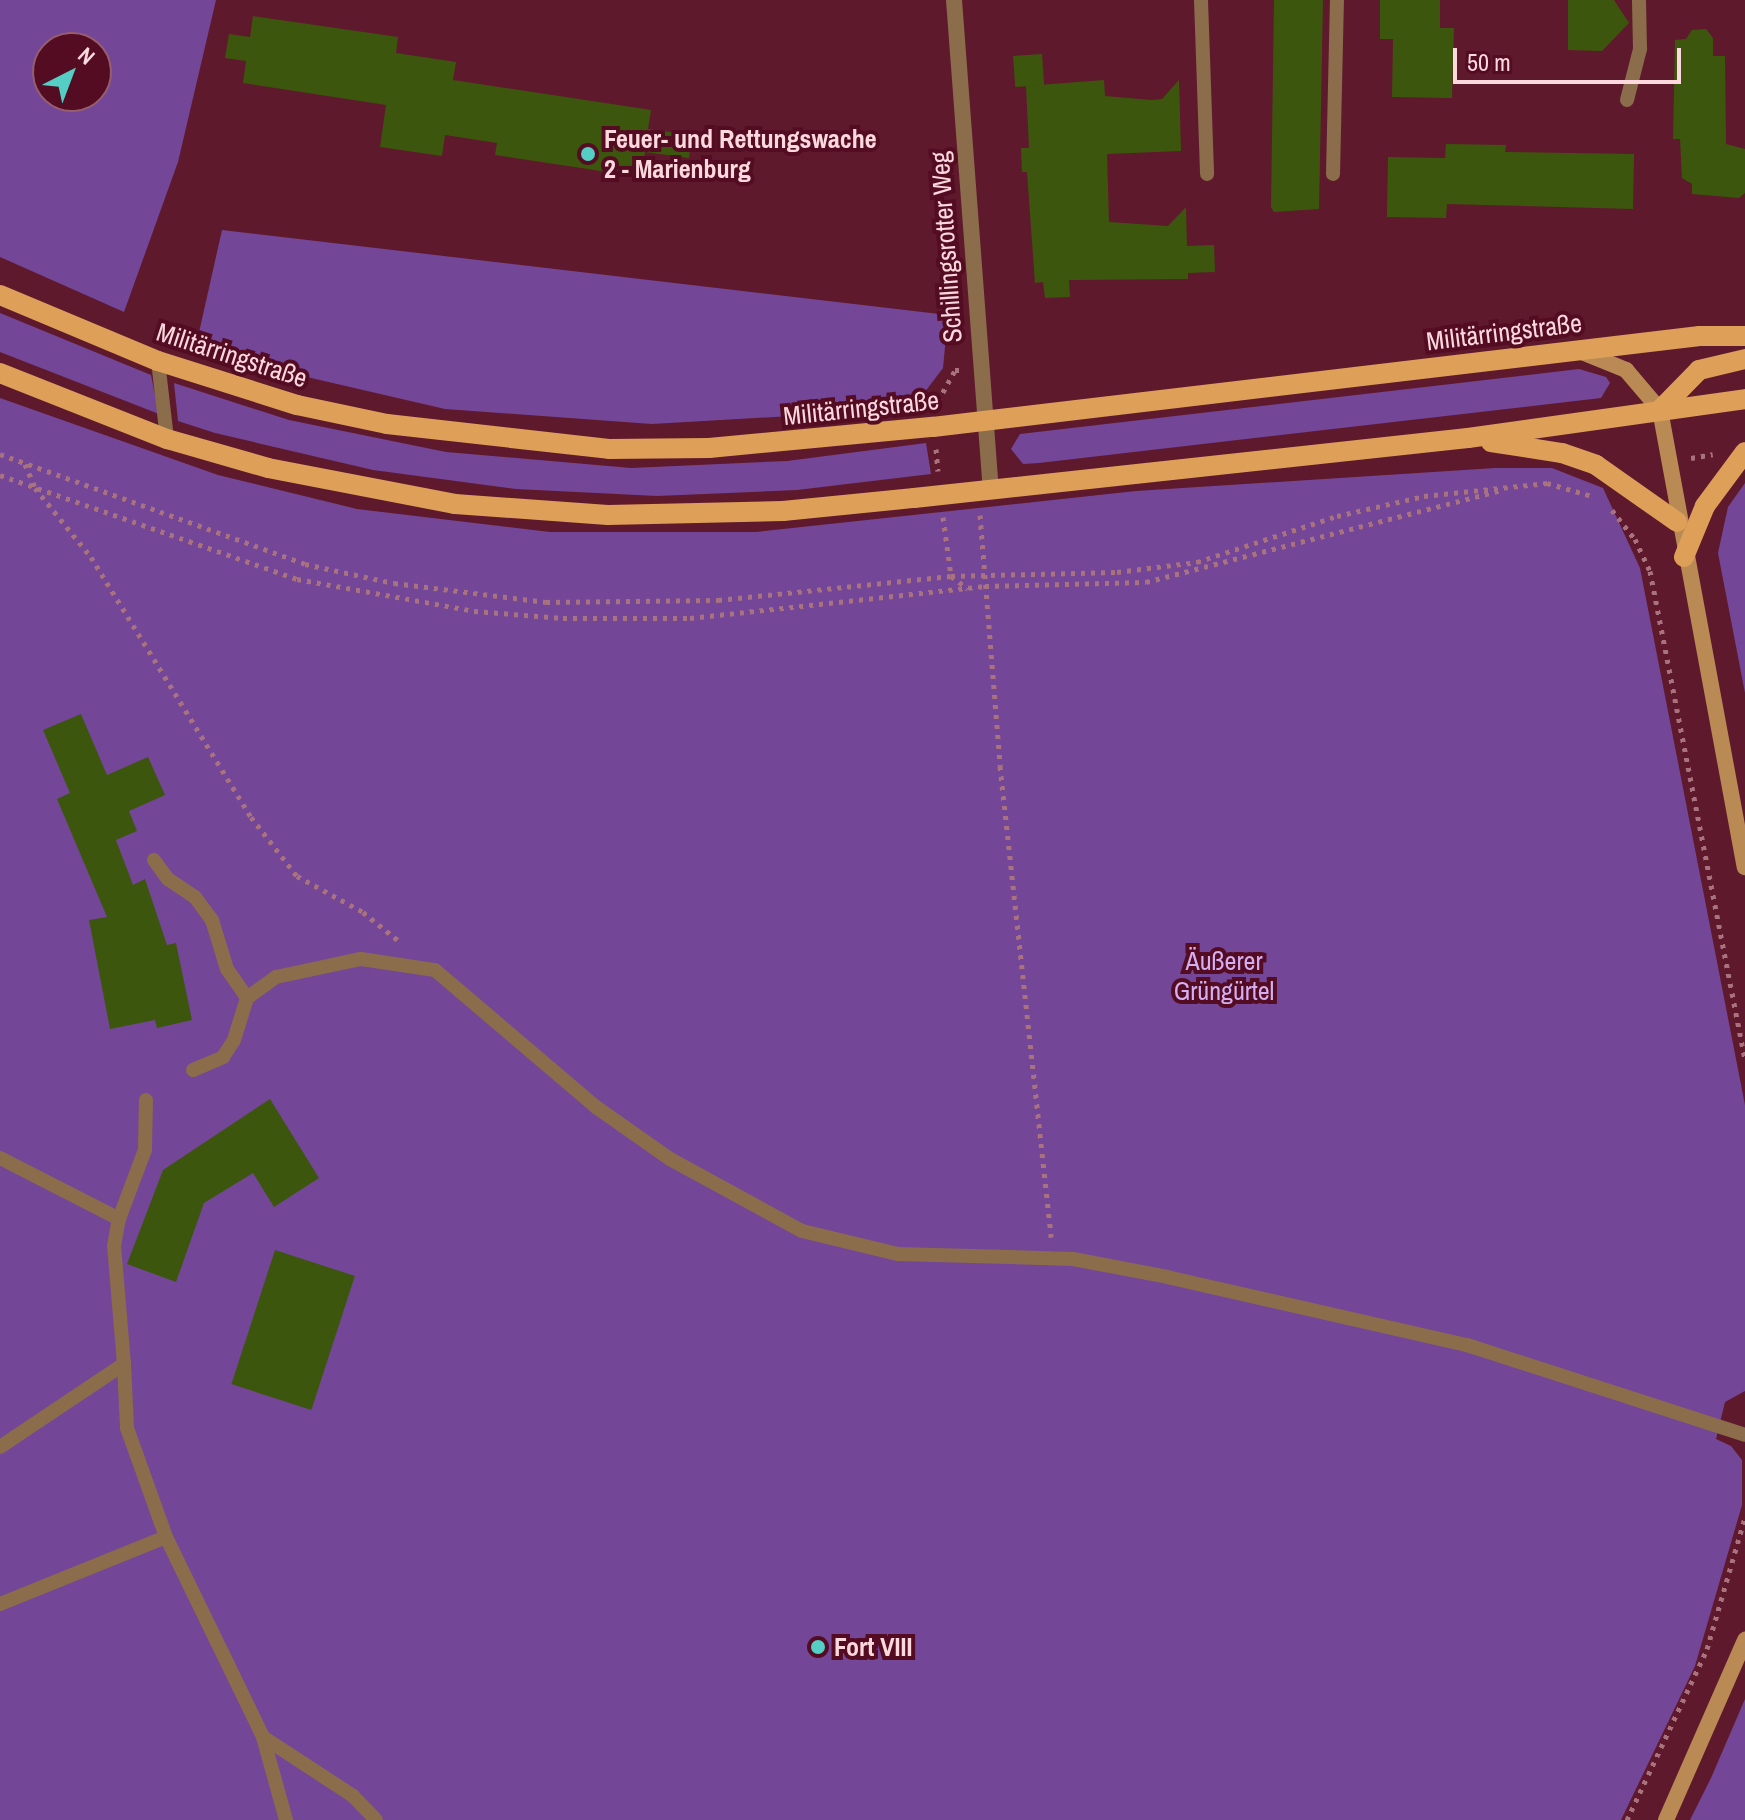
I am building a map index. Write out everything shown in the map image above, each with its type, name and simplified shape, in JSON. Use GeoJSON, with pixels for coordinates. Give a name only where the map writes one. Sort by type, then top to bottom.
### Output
{"type":"FeatureCollection","features":[{"type":"Feature","properties":{"kind":"main road","name":"Militärringstraße"},"geometry":{"type":"LineString","coordinates":[[0,295],[158,361],[297,405],[503,441],[609,449],[709,448],[933,427],[1700,336],[1745,336]]}},
{"type":"Feature","properties":{"kind":"main road"},"geometry":{"type":"LineString","coordinates":[[1577,350],[1626,370],[1660,410],[1677,522],[1745,867]]}},
{"type":"Feature","properties":{"kind":"main road"},"geometry":{"type":"LineString","coordinates":[[1660,410],[1699,370],[1745,359]]}},
{"type":"Feature","properties":{"kind":"main road"},"geometry":{"type":"LineString","coordinates":[[0,373],[167,439],[332,483],[533,511],[694,516],[991,490],[1468,438],[1745,399]]}},
{"type":"Feature","properties":{"kind":"main road"},"geometry":{"type":"LineString","coordinates":[[1468,438],[1562,453],[1596,465],[1677,522]]}},
{"type":"Feature","properties":{"kind":"main road"},"geometry":{"type":"LineString","coordinates":[[1684,557],[1705,506],[1745,452]]}},
{"type":"Feature","properties":{"kind":"main road"},"geometry":{"type":"LineString","coordinates":[[1666,1820],[1745,1640]]}},
{"type":"Feature","properties":{"kind":"street","name":"Schillingsrotter Weg"},"geometry":{"type":"LineString","coordinates":[[954,0],[978,368],[991,490]]}},
{"type":"Feature","properties":{"kind":"lane"},"geometry":{"type":"LineString","coordinates":[[1201,0],[1207,174]]}},
{"type":"Feature","properties":{"kind":"lane"},"geometry":{"type":"LineString","coordinates":[[1333,174],[1337,0]]}},
{"type":"Feature","properties":{"kind":"lane"},"geometry":{"type":"LineString","coordinates":[[1627,100],[1640,49],[1639,0]]}},
{"type":"Feature","properties":{"kind":"lane"},"geometry":{"type":"LineString","coordinates":[[158,361],[167,439]]}},
{"type":"Feature","properties":{"kind":"lane"},"geometry":{"type":"LineString","coordinates":[[154,860],[168,879],[195,897],[212,920],[227,969],[247,998]]}},
{"type":"Feature","properties":{"kind":"lane"},"geometry":{"type":"LineString","coordinates":[[193,1070],[213,1063],[230,1048],[247,998],[290,971],[361,959],[435,970],[596,1107],[670,1159],[802,1231],[898,1254],[1053,1258],[1110,1265],[1467,1345],[1745,1435]]}},
{"type":"Feature","properties":{"kind":"lane"},"geometry":{"type":"LineString","coordinates":[[146,1100],[145,1150],[119,1219],[113,1267],[124,1364],[127,1428],[166,1537],[263,1737],[286,1820]]}},
{"type":"Feature","properties":{"kind":"lane"},"geometry":{"type":"LineString","coordinates":[[0,1158],[119,1219]]}},
{"type":"Feature","properties":{"kind":"lane"},"geometry":{"type":"LineString","coordinates":[[0,1447],[124,1364]]}},
{"type":"Feature","properties":{"kind":"lane"},"geometry":{"type":"LineString","coordinates":[[0,1604],[166,1537]]}},
{"type":"Feature","properties":{"kind":"lane"},"geometry":{"type":"LineString","coordinates":[[263,1737],[353,1796],[376,1820]]}},
{"type":"Feature","properties":{"kind":"path"},"geometry":{"type":"LineString","coordinates":[[968,589],[951,576],[933,408],[955,370],[978,368]]}},
{"type":"Feature","properties":{"kind":"path"},"geometry":{"type":"LineString","coordinates":[[0,454],[305,564],[438,590],[546,602],[640,603],[951,576],[1117,572],[1197,562],[1337,516],[1424,496],[1511,487],[1478,500],[1359,523],[1189,575],[1105,586],[985,586],[690,618],[563,618],[474,611],[297,579],[0,475]]}},
{"type":"Feature","properties":{"kind":"path"},"geometry":{"type":"LineString","coordinates":[[24,463],[35,488],[91,557],[215,762],[297,876],[363,912],[435,970]]}},
{"type":"Feature","properties":{"kind":"path"},"geometry":{"type":"LineString","coordinates":[[991,490],[980,513],[984,575],[1053,1258]]}},
{"type":"Feature","properties":{"kind":"path"},"geometry":{"type":"LineString","coordinates":[[1602,501],[1628,528],[1650,571],[1745,1059]]}},
{"type":"Feature","properties":{"kind":"path"},"geometry":{"type":"LineString","coordinates":[[1627,1820],[1707,1649],[1745,1517]]}},
{"type":"Feature","properties":{"kind":"green space"},"geometry":{"type":"Polygon","coordinates":[[[0,0],[216,0],[178,162],[124,312],[0,257],[0,0]]]}},
{"type":"Feature","properties":{"kind":"green space"},"geometry":{"type":"Polygon","coordinates":[[[222,230],[948,315],[943,368],[912,409],[652,424],[445,409],[234,360],[198,337],[222,230]]]}},
{"type":"Feature","properties":{"kind":"green space"},"geometry":{"type":"Polygon","coordinates":[[[0,313],[151,375],[159,414],[0,352],[0,313]]]}},
{"type":"Feature","properties":{"kind":"green space"},"geometry":{"type":"Polygon","coordinates":[[[1579,369],[1606,377],[1610,383],[1601,398],[1039,463],[1023,464],[1011,449],[1020,434],[1579,369]]]}},
{"type":"Feature","properties":{"kind":"green space"},"geometry":{"type":"Polygon","coordinates":[[[174,383],[289,420],[446,452],[631,468],[787,461],[926,443],[931,474],[797,490],[657,496],[516,489],[373,470],[215,433],[178,421],[174,383]]]}},
{"type":"Feature","properties":{"kind":"green space","name":"Äußerer Grüngürtel"},"geometry":{"type":"Polygon","coordinates":[[[0,398],[218,475],[357,509],[550,532],[756,532],[1136,491],[1495,468],[1552,468],[1603,488],[1640,568],[1745,1105],[1745,1391],[1725,1402],[1716,1439],[1731,1446],[1742,1460],[1742,1505],[1695,1666],[1621,1820],[0,1820],[0,398]]]}},
{"type":"Feature","properties":{"kind":"green space"},"geometry":{"type":"Polygon","coordinates":[[[1745,483],[1745,693],[1718,553],[1728,507],[1745,483]]]}},
{"type":"Feature","properties":{"kind":"green space"},"geometry":{"type":"Polygon","coordinates":[[[1745,1699],[1745,1820],[1690,1820],[1711,1778],[1745,1699]]]}},
{"type":"Feature","properties":{"kind":"building"},"geometry":{"type":"Polygon","coordinates":[[[1274,0],[1323,0],[1319,209],[1274,212],[1271,207],[1274,0]]]}},
{"type":"Feature","properties":{"kind":"building"},"geometry":{"type":"Polygon","coordinates":[[[1380,0],[1440,0],[1440,28],[1454,28],[1452,98],[1392,97],[1393,39],[1380,39],[1380,0]]]}},
{"type":"Feature","properties":{"kind":"building"},"geometry":{"type":"Polygon","coordinates":[[[1568,0],[1614,0],[1629,23],[1602,51],[1568,50],[1568,0]]]}},
{"type":"Feature","properties":{"kind":"building"},"geometry":{"type":"Polygon","coordinates":[[[253,16],[398,37],[396,53],[456,62],[453,80],[651,110],[648,129],[692,135],[689,158],[645,152],[641,177],[495,155],[497,143],[445,135],[442,156],[380,147],[386,105],[243,83],[246,61],[225,58],[229,34],[250,37],[253,16]]]}},
{"type":"Feature","properties":{"kind":"building"},"geometry":{"type":"Polygon","coordinates":[[[1706,29],[1713,38],[1713,56],[1725,56],[1726,144],[1745,149],[1745,193],[1739,198],[1692,194],[1692,184],[1682,178],[1680,139],[1673,139],[1675,40],[1686,39],[1692,30],[1706,29]]]}},
{"type":"Feature","properties":{"kind":"building"},"geometry":{"type":"Polygon","coordinates":[[[1042,54],[1044,85],[1015,87],[1013,56],[1042,54]]]}},
{"type":"Feature","properties":{"kind":"building"},"geometry":{"type":"Polygon","coordinates":[[[1104,80],[1105,96],[1151,100],[1162,99],[1179,80],[1181,151],[1107,154],[1109,222],[1168,226],[1186,207],[1187,246],[1214,245],[1215,272],[1188,273],[1188,279],[1069,280],[1070,297],[1045,298],[1043,282],[1035,283],[1027,172],[1022,172],[1021,148],[1029,148],[1026,86],[1104,80]]]}},
{"type":"Feature","properties":{"kind":"building"},"geometry":{"type":"Polygon","coordinates":[[[1446,144],[1506,145],[1505,152],[1634,154],[1633,209],[1447,204],[1446,218],[1387,217],[1388,157],[1445,158],[1446,144]]]}},
{"type":"Feature","properties":{"kind":"building"},"geometry":{"type":"Polygon","coordinates":[[[81,714],[107,775],[148,757],[165,795],[129,811],[137,831],[116,840],[133,885],[145,879],[167,945],[176,943],[192,1020],[157,1028],[155,1020],[110,1029],[89,920],[107,917],[57,799],[70,793],[43,730],[81,714]]]}},
{"type":"Feature","properties":{"kind":"building"},"geometry":{"type":"Polygon","coordinates":[[[270,1099],[319,1178],[274,1207],[253,1173],[204,1203],[176,1282],[127,1264],[163,1170],[270,1099]]]}},
{"type":"Feature","properties":{"kind":"building"},"geometry":{"type":"Polygon","coordinates":[[[275,1250],[355,1276],[311,1410],[231,1384],[275,1250]]]}},
{"type":"Feature","properties":{"kind":"place","name":"Feuer- und Rettungswache 2 - Marienburg"},"geometry":{"type":"Point","coordinates":[588,154]}},
{"type":"Feature","properties":{"kind":"place","name":"Fort VIII"},"geometry":{"type":"Point","coordinates":[818,1647]}}]}
